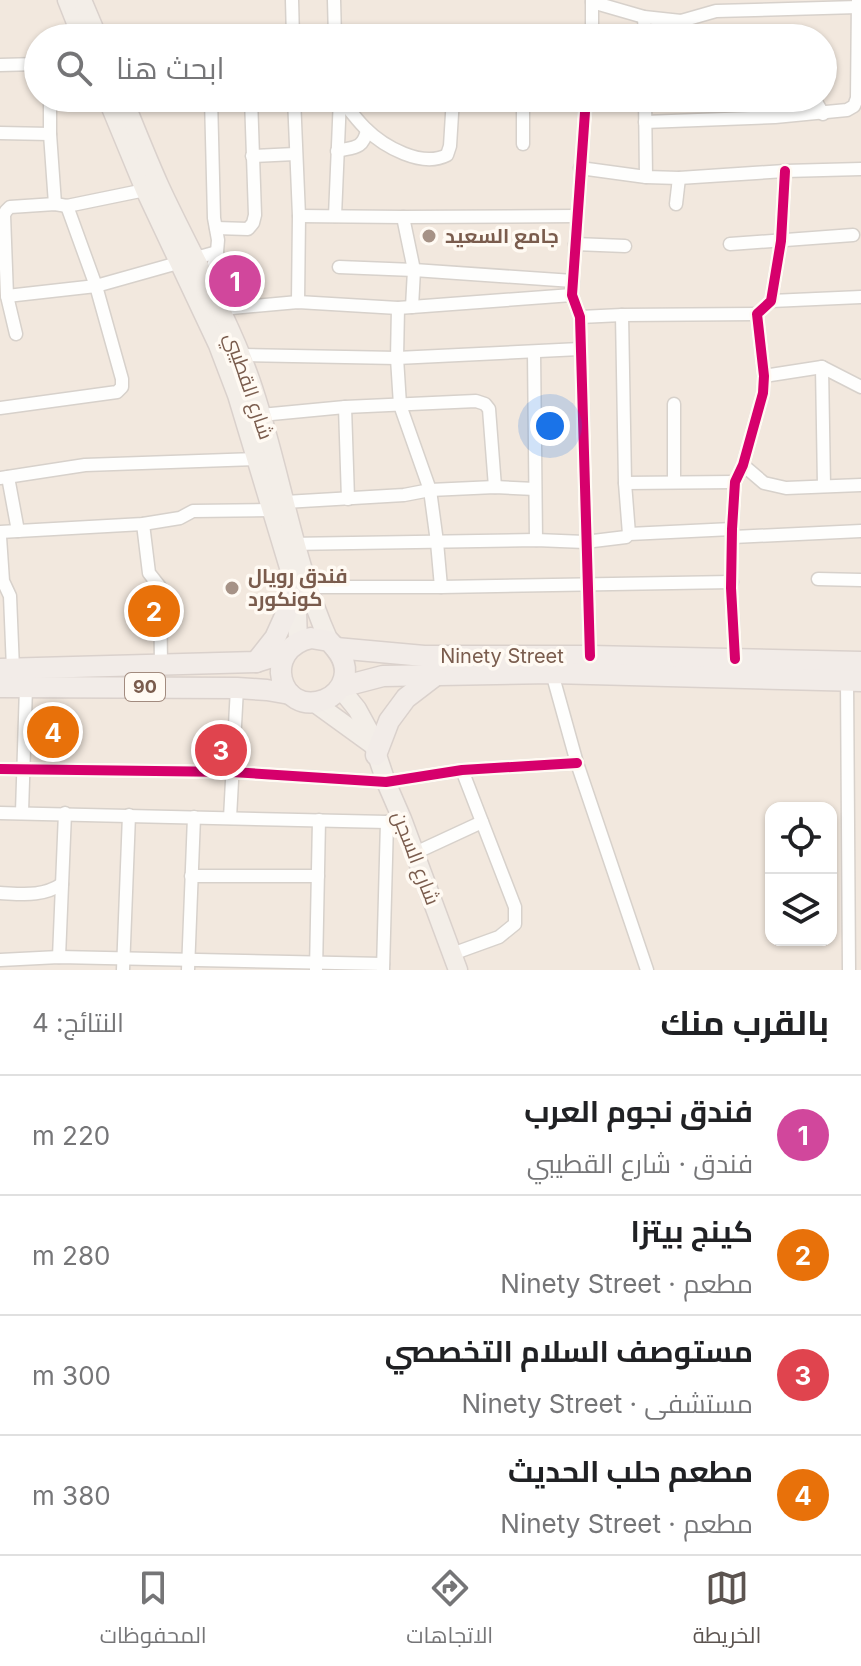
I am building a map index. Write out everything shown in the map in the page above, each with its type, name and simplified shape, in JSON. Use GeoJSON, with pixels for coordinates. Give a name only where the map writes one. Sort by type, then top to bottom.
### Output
{"type":"FeatureCollection","features":[{"type":"Feature","properties":{"kind":"highway"},"geometry":{"type":"LineString","coordinates":[[256,662],[275,638],[302,592]]}},
{"type":"Feature","properties":{"kind":"highway"},"geometry":{"type":"LineString","coordinates":[[311,638],[332,644],[345,667],[340,688],[329,699],[315,703],[302,701],[290,694],[280,675],[281,664],[291,648],[311,638]]}},
{"type":"Feature","properties":{"kind":"highway","name":"Ninety Street"},"geometry":{"type":"LineString","coordinates":[[332,644],[424,656],[861,662]]}},
{"type":"Feature","properties":{"kind":"highway","name":"90"},"geometry":{"type":"LineString","coordinates":[[6,669],[256,662],[291,648]]}},
{"type":"Feature","properties":{"kind":"highway","name":"Ninety Street"},"geometry":{"type":"LineString","coordinates":[[340,688],[383,676],[552,673],[854,680]]}},
{"type":"Feature","properties":{"kind":"highway"},"geometry":{"type":"LineString","coordinates":[[374,750],[389,721],[406,698],[436,675]]}},
{"type":"Feature","properties":{"kind":"highway","name":"90"},"geometry":{"type":"LineString","coordinates":[[0,687],[237,688],[290,694]]}},
{"type":"Feature","properties":{"kind":"main road"},"geometry":{"type":"LineString","coordinates":[[67,0],[76,24]]}},
{"type":"Feature","properties":{"kind":"main road"},"geometry":{"type":"LineString","coordinates":[[82,0],[92,24]]}},
{"type":"Feature","properties":{"kind":"main road","name":"شارع القطيبي"},"geometry":{"type":"LineString","coordinates":[[113,112],[145,190],[221,309],[241,355],[261,415],[278,506]]}},
{"type":"Feature","properties":{"kind":"main road","name":"شارع القطيبي"},"geometry":{"type":"LineString","coordinates":[[129,112],[192,265],[257,459],[278,506],[290,544],[290,571],[332,644]]}},
{"type":"Feature","properties":{"kind":"main road","name":"شارع القطيبي"},"geometry":{"type":"LineString","coordinates":[[291,648],[302,592]]}},
{"type":"Feature","properties":{"kind":"main road","name":"شارع السجن"},"geometry":{"type":"LineString","coordinates":[[340,688],[369,731],[386,782],[394,821],[415,853],[455,962]]}},
{"type":"Feature","properties":{"kind":"main road"},"geometry":{"type":"LineString","coordinates":[[315,703],[374,750]]}},
{"type":"Feature","properties":{"kind":"street"},"geometry":{"type":"LineString","coordinates":[[292,0],[293,24]]}},
{"type":"Feature","properties":{"kind":"street"},"geometry":{"type":"LineString","coordinates":[[334,0],[335,24]]}},
{"type":"Feature","properties":{"kind":"street"},"geometry":{"type":"LineString","coordinates":[[592,24],[592,1],[644,17],[681,21],[716,11],[858,3],[857,98],[854,106],[837,112]]}},
{"type":"Feature","properties":{"kind":"street"},"geometry":{"type":"LineString","coordinates":[[644,17],[644,24]]}},
{"type":"Feature","properties":{"kind":"street"},"geometry":{"type":"LineString","coordinates":[[0,65],[24,64]]}},
{"type":"Feature","properties":{"kind":"street"},"geometry":{"type":"LineString","coordinates":[[0,408],[117,392],[122,387],[96,286],[61,205],[50,134],[50,112]]}},
{"type":"Feature","properties":{"kind":"street"},"geometry":{"type":"LineString","coordinates":[[7,296],[96,286],[192,265],[213,267],[217,252],[212,112]]}},
{"type":"Feature","properties":{"kind":"street"},"geometry":{"type":"LineString","coordinates":[[216,228],[248,229],[253,223],[251,112]]}},
{"type":"Feature","properties":{"kind":"street"},"geometry":{"type":"LineString","coordinates":[[294,112],[299,216],[298,302]]}},
{"type":"Feature","properties":{"kind":"street"},"geometry":{"type":"LineString","coordinates":[[335,216],[339,112]]}},
{"type":"Feature","properties":{"kind":"street"},"geometry":{"type":"LineString","coordinates":[[352,112],[367,130],[403,155],[437,161],[447,155],[450,146],[452,112]]}},
{"type":"Feature","properties":{"kind":"street"},"geometry":{"type":"LineString","coordinates":[[523,112],[523,144]]}},
{"type":"Feature","properties":{"kind":"street"},"geometry":{"type":"LineString","coordinates":[[585,112],[572,288],[580,317],[590,656]]}},
{"type":"Feature","properties":{"kind":"street"},"geometry":{"type":"LineString","coordinates":[[645,112],[646,177]]}},
{"type":"Feature","properties":{"kind":"street"},"geometry":{"type":"LineString","coordinates":[[645,122],[835,112]]}},
{"type":"Feature","properties":{"kind":"street"},"geometry":{"type":"LineString","coordinates":[[337,151],[360,146],[367,130]]}},
{"type":"Feature","properties":{"kind":"street"},"geometry":{"type":"LineString","coordinates":[[0,133],[50,134]]}},
{"type":"Feature","properties":{"kind":"street"},"geometry":{"type":"LineString","coordinates":[[252,156],[295,154]]}},
{"type":"Feature","properties":{"kind":"street"},"geometry":{"type":"LineString","coordinates":[[580,168],[679,178],[861,169]]}},
{"type":"Feature","properties":{"kind":"street"},"geometry":{"type":"LineString","coordinates":[[580,317],[757,314],[771,301],[781,241],[785,171]]}},
{"type":"Feature","properties":{"kind":"street"},"geometry":{"type":"LineString","coordinates":[[676,204],[679,178]]}},
{"type":"Feature","properties":{"kind":"street"},"geometry":{"type":"LineString","coordinates":[[16,334],[3,280],[6,211],[10,207],[61,205],[145,190]]}},
{"type":"Feature","properties":{"kind":"street"},"geometry":{"type":"LineString","coordinates":[[299,216],[577,216]]}},
{"type":"Feature","properties":{"kind":"street"},"geometry":{"type":"LineString","coordinates":[[403,217],[414,270],[412,307]]}},
{"type":"Feature","properties":{"kind":"street"},"geometry":{"type":"LineString","coordinates":[[730,244],[853,235]]}},
{"type":"Feature","properties":{"kind":"street"},"geometry":{"type":"LineString","coordinates":[[575,244],[625,246]]}},
{"type":"Feature","properties":{"kind":"street"},"geometry":{"type":"LineString","coordinates":[[339,267],[414,270],[572,288]]}},
{"type":"Feature","properties":{"kind":"street"},"geometry":{"type":"LineString","coordinates":[[221,309],[298,302],[398,308],[572,288]]}},
{"type":"Feature","properties":{"kind":"street"},"geometry":{"type":"LineString","coordinates":[[771,301],[861,297]]}},
{"type":"Feature","properties":{"kind":"street"},"geometry":{"type":"LineString","coordinates":[[398,308],[400,405],[430,490],[441,587]]}},
{"type":"Feature","properties":{"kind":"street"},"geometry":{"type":"LineString","coordinates":[[735,659],[732,582],[735,482],[743,465],[763,393],[757,314]]}},
{"type":"Feature","properties":{"kind":"street"},"geometry":{"type":"LineString","coordinates":[[622,315],[629,534]]}},
{"type":"Feature","properties":{"kind":"street"},"geometry":{"type":"LineString","coordinates":[[241,355],[397,358],[580,349]]}},
{"type":"Feature","properties":{"kind":"street"},"geometry":{"type":"LineString","coordinates":[[534,352],[536,540]]}},
{"type":"Feature","properties":{"kind":"street"},"geometry":{"type":"LineString","coordinates":[[764,376],[822,367],[861,387]]}},
{"type":"Feature","properties":{"kind":"street"},"geometry":{"type":"LineString","coordinates":[[822,367],[824,486]]}},
{"type":"Feature","properties":{"kind":"street"},"geometry":{"type":"LineString","coordinates":[[261,415],[345,407],[476,401],[489,409],[495,487]]}},
{"type":"Feature","properties":{"kind":"street"},"geometry":{"type":"LineString","coordinates":[[674,404],[674,482]]}},
{"type":"Feature","properties":{"kind":"street"},"geometry":{"type":"LineString","coordinates":[[345,407],[348,499]]}},
{"type":"Feature","properties":{"kind":"street"},"geometry":{"type":"LineString","coordinates":[[18,531],[4,478],[85,465],[257,459]]}},
{"type":"Feature","properties":{"kind":"street"},"geometry":{"type":"LineString","coordinates":[[743,465],[764,483],[786,488],[861,485]]}},
{"type":"Feature","properties":{"kind":"street"},"geometry":{"type":"LineString","coordinates":[[625,483],[735,482]]}},
{"type":"Feature","properties":{"kind":"street"},"geometry":{"type":"LineString","coordinates":[[6,669],[10,596],[2,581],[0,535],[18,531],[143,524],[180,518],[193,511],[404,495],[430,490],[535,489]]}},
{"type":"Feature","properties":{"kind":"street"},"geometry":{"type":"LineString","coordinates":[[143,524],[149,573],[160,587],[161,665]]}},
{"type":"Feature","properties":{"kind":"street"},"geometry":{"type":"LineString","coordinates":[[290,544],[585,542],[626,537],[629,534],[861,531]]}},
{"type":"Feature","properties":{"kind":"street"},"geometry":{"type":"LineString","coordinates":[[818,579],[861,580]]}},
{"type":"Feature","properties":{"kind":"street"},"geometry":{"type":"LineString","coordinates":[[302,592],[732,582]]}},
{"type":"Feature","properties":{"kind":"street"},"geometry":{"type":"LineString","coordinates":[[552,673],[577,763],[647,970]]}},
{"type":"Feature","properties":{"kind":"street"},"geometry":{"type":"LineString","coordinates":[[849,970],[855,887],[854,680]]}},
{"type":"Feature","properties":{"kind":"street"},"geometry":{"type":"LineString","coordinates":[[22,812],[26,687]]}},
{"type":"Feature","properties":{"kind":"street"},"geometry":{"type":"LineString","coordinates":[[230,818],[237,688]]}},
{"type":"Feature","properties":{"kind":"street"},"geometry":{"type":"LineString","coordinates":[[0,769],[232,772],[386,782],[462,770],[577,763]]}},
{"type":"Feature","properties":{"kind":"street"},"geometry":{"type":"LineString","coordinates":[[455,962],[499,937],[515,924],[515,907],[462,770]]}},
{"type":"Feature","properties":{"kind":"street"},"geometry":{"type":"LineString","coordinates":[[0,813],[394,821],[383,967],[123,964],[59,957],[0,960]]}},
{"type":"Feature","properties":{"kind":"street"},"geometry":{"type":"LineString","coordinates":[[59,957],[65,813]]}},
{"type":"Feature","properties":{"kind":"street"},"geometry":{"type":"LineString","coordinates":[[123,964],[129,815]]}},
{"type":"Feature","properties":{"kind":"street"},"geometry":{"type":"LineString","coordinates":[[188,965],[194,817]]}},
{"type":"Feature","properties":{"kind":"street"},"geometry":{"type":"LineString","coordinates":[[316,966],[319,820]]}},
{"type":"Feature","properties":{"kind":"street"},"geometry":{"type":"LineString","coordinates":[[415,853],[482,822]]}},
{"type":"Feature","properties":{"kind":"street"},"geometry":{"type":"LineString","coordinates":[[191,876],[318,876]]}},
{"type":"Feature","properties":{"kind":"street"},"geometry":{"type":"LineString","coordinates":[[0,893],[35,895],[52,891],[62,884]]}},
{"type":"Feature","properties":{"kind":"shaded area"},"geometry":{"type":"Polygon","coordinates":[[[0,0],[861,0],[861,970],[0,970],[0,0]]]}},
{"type":"Feature","properties":{"kind":"cycle path"},"geometry":{"type":"LineString","coordinates":[[585,112],[572,295],[580,317],[590,656]]}},
{"type":"Feature","properties":{"kind":"cycle path"},"geometry":{"type":"LineString","coordinates":[[735,659],[731,588],[735,482],[743,465],[763,393],[757,314],[771,301],[781,241],[785,171]]}},
{"type":"Feature","properties":{"kind":"cycle path"},"geometry":{"type":"LineString","coordinates":[[0,769],[232,772],[386,782],[462,770],[577,763]]}},
{"type":"Feature","properties":{"kind":"place","name":"جامع السعيد"},"geometry":{"type":"Point","coordinates":[429,236]}},
{"type":"Feature","properties":{"kind":"place","name":"فندق نجوم العرب"},"geometry":{"type":"Point","coordinates":[235,281]}},
{"type":"Feature","properties":{"kind":"place","name":"فندق رويال كونكورد"},"geometry":{"type":"Point","coordinates":[232,588]}},
{"type":"Feature","properties":{"kind":"place","name":"كينج بيتزا"},"geometry":{"type":"Point","coordinates":[154,611]}},
{"type":"Feature","properties":{"kind":"place","name":"مطعم حلب الحديث"},"geometry":{"type":"Point","coordinates":[53,732]}},
{"type":"Feature","properties":{"kind":"place","name":"مستوصف السلام التخصصي"},"geometry":{"type":"Point","coordinates":[221,750]}}]}
